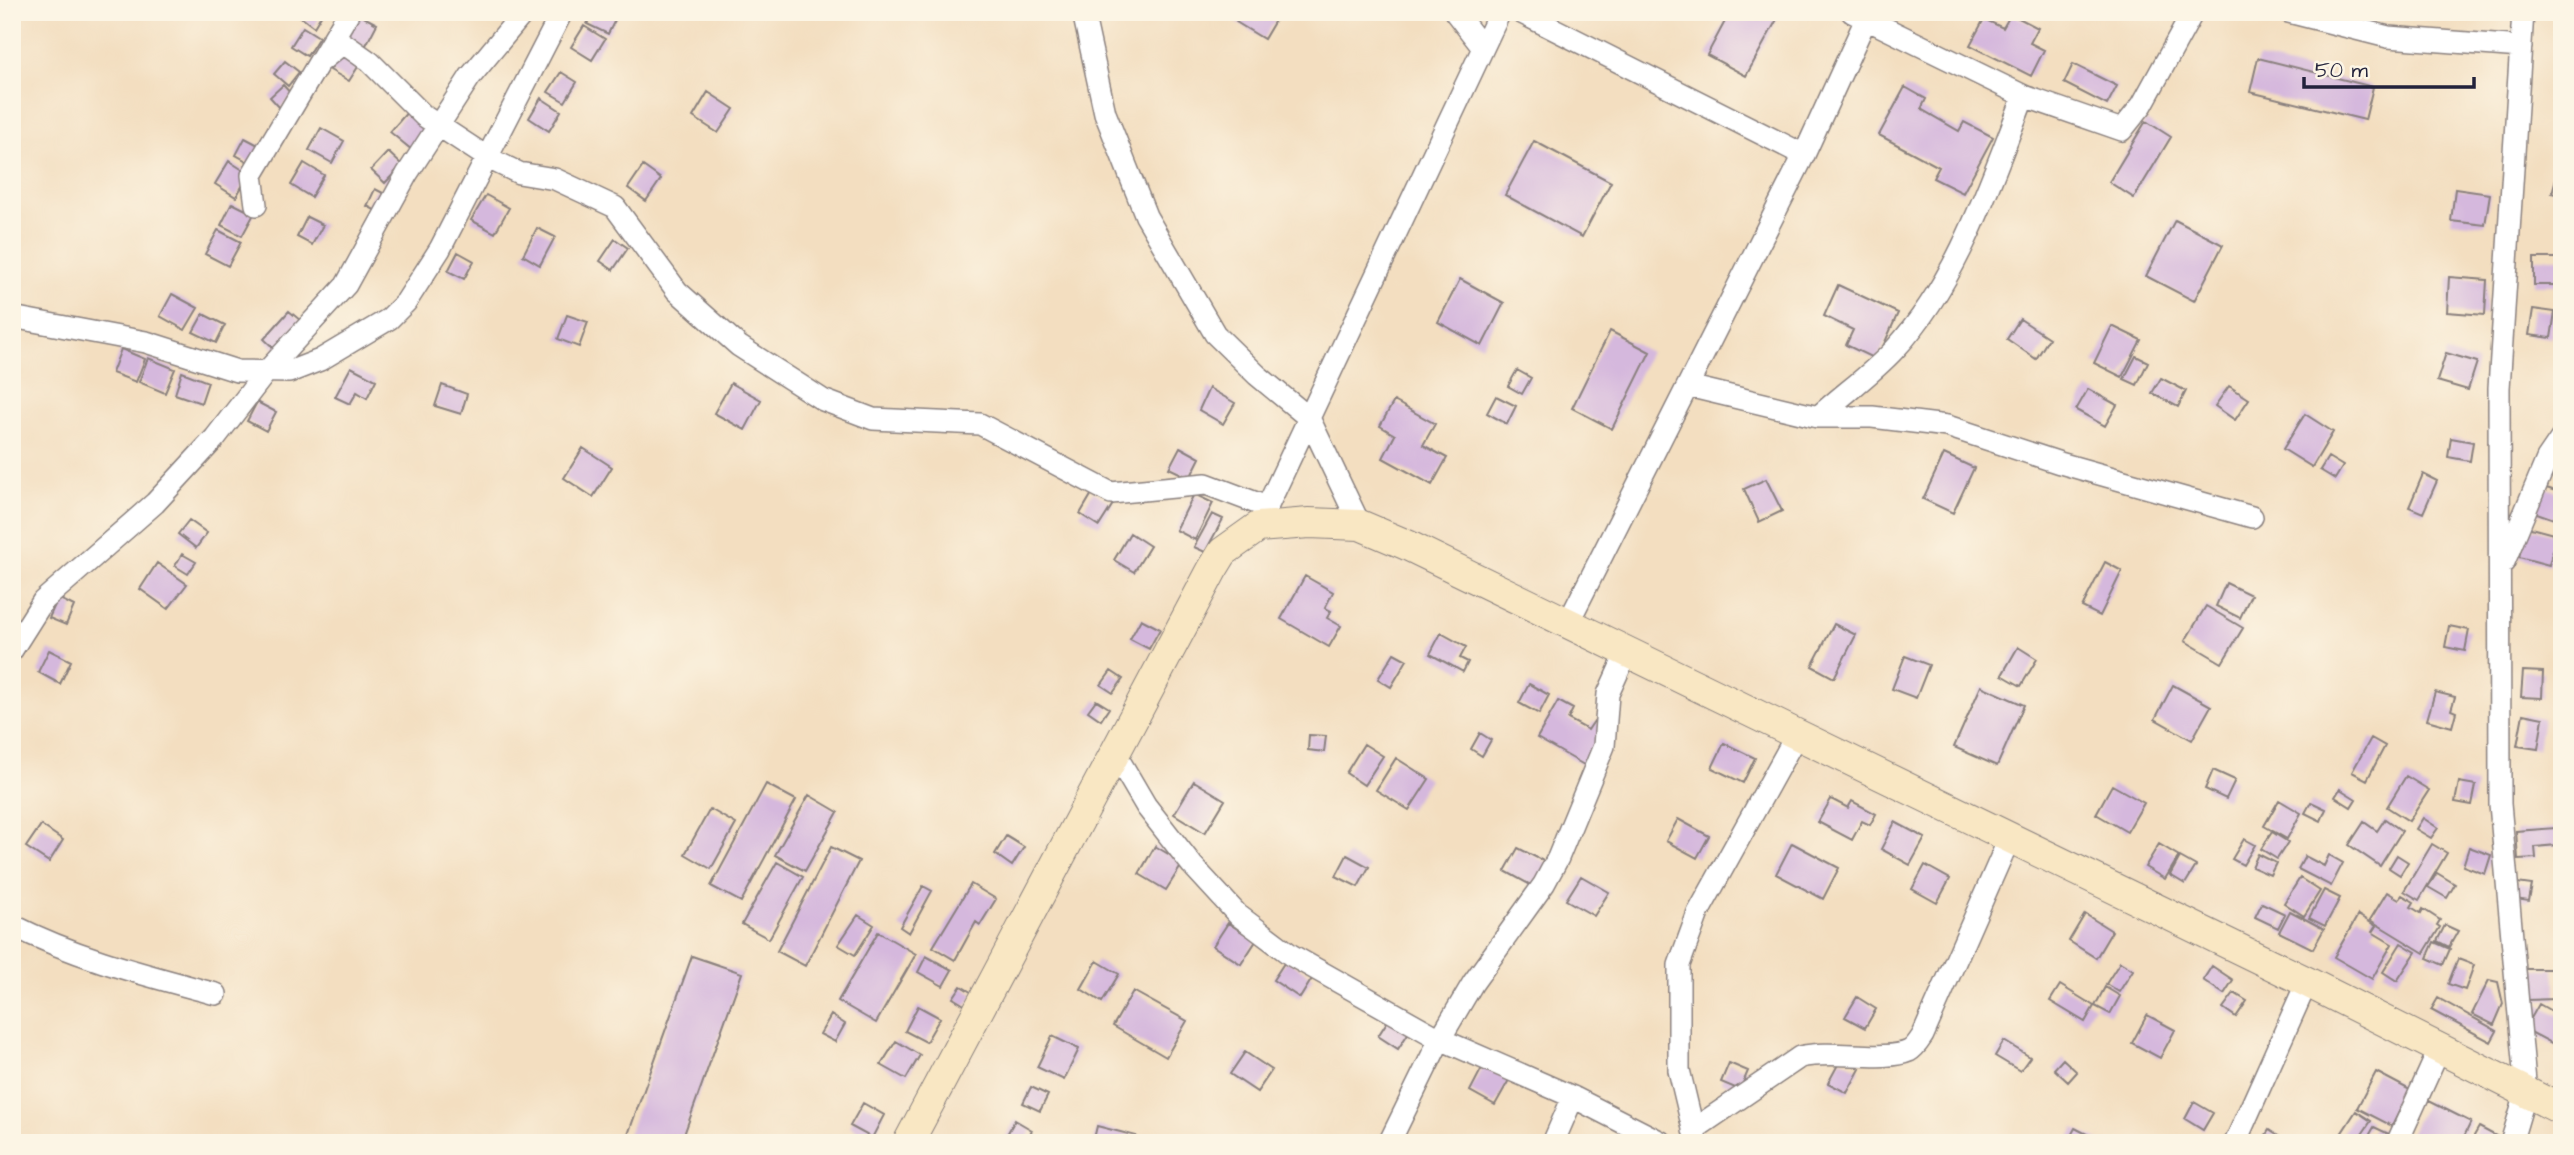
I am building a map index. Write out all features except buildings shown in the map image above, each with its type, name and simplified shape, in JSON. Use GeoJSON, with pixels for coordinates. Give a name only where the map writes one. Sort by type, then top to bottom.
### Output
{"type":"FeatureCollection","features":[{"type":"Feature","properties":{"kind":"main road"},"geometry":{"type":"LineString","coordinates":[[908,1143],[1212,570],[1223,552],[1262,517],[1309,523],[1360,525],[2010,837],[2562,1110]]}},
{"type":"Feature","properties":{"kind":"street"},"geometry":{"type":"LineString","coordinates":[[256,205],[252,175],[349,12]]}},
{"type":"Feature","properties":{"kind":"street"},"geometry":{"type":"LineString","coordinates":[[12,650],[43,601],[155,503],[215,439],[266,372],[346,285],[407,174],[470,77],[524,12]]}},
{"type":"Feature","properties":{"kind":"street"},"geometry":{"type":"LineString","coordinates":[[12,317],[146,342],[237,371],[289,372],[320,360],[389,319],[406,302],[440,249],[562,12]]}},
{"type":"Feature","properties":{"kind":"street"},"geometry":{"type":"LineString","coordinates":[[1083,12],[1105,113],[1146,216],[1215,334],[1257,375],[1309,418],[1360,525]]}},
{"type":"Feature","properties":{"kind":"street"},"geometry":{"type":"LineString","coordinates":[[1454,12],[1483,48]]}},
{"type":"Feature","properties":{"kind":"street"},"geometry":{"type":"LineString","coordinates":[[320,62],[343,43],[370,62],[438,127],[465,140],[488,158],[519,173],[555,179],[615,207],[677,291],[739,346],[823,400],[873,419],[980,424],[1111,493],[1206,484],[1262,517],[1500,12]]}},
{"type":"Feature","properties":{"kind":"street"},"geometry":{"type":"LineString","coordinates":[[1520,12],[1804,155]]}},
{"type":"Feature","properties":{"kind":"street"},"geometry":{"type":"LineString","coordinates":[[1568,623],[1804,155],[1859,16],[2024,96],[2122,130],[2142,105],[2193,12]]}},
{"type":"Feature","properties":{"kind":"street"},"geometry":{"type":"LineString","coordinates":[[2289,12],[2388,37],[2521,47]]}},
{"type":"Feature","properties":{"kind":"street"},"geometry":{"type":"LineString","coordinates":[[2511,1143],[2526,1093],[2500,804],[2499,388],[2523,12]]}},
{"type":"Feature","properties":{"kind":"street"},"geometry":{"type":"LineString","coordinates":[[1818,416],[1895,349],[1937,293],[1977,214],[2024,96]]}},
{"type":"Feature","properties":{"kind":"street"},"geometry":{"type":"LineString","coordinates":[[1688,386],[1818,416],[1872,417],[1947,426],[2060,463],[2252,517]]}},
{"type":"Feature","properties":{"kind":"street"},"geometry":{"type":"LineString","coordinates":[[2500,570],[2555,463],[2562,437]]}},
{"type":"Feature","properties":{"kind":"street"},"geometry":{"type":"LineString","coordinates":[[1389,1143],[1440,1040],[1473,984],[1544,884],[1558,858],[1604,746],[1608,694],[1627,652]]}},
{"type":"Feature","properties":{"kind":"street"},"geometry":{"type":"LineString","coordinates":[[1797,734],[1698,913],[1679,965],[1679,1070],[1695,1136],[1800,1057],[1816,1053],[1898,1055],[1912,1050],[1923,1035],[2010,837]]}},
{"type":"Feature","properties":{"kind":"street"},"geometry":{"type":"LineString","coordinates":[[1116,755],[1146,806],[1192,864],[1238,915],[1291,955],[1440,1040],[1573,1097],[1663,1143]]}},
{"type":"Feature","properties":{"kind":"street"},"geometry":{"type":"LineString","coordinates":[[12,925],[43,940],[121,969],[216,994]]}},
{"type":"Feature","properties":{"kind":"street"},"geometry":{"type":"LineString","coordinates":[[2235,1143],[2307,982]]}},
{"type":"Feature","properties":{"kind":"street"},"geometry":{"type":"LineString","coordinates":[[2396,1143],[2440,1048]]}},
{"type":"Feature","properties":{"kind":"street"},"geometry":{"type":"LineString","coordinates":[[1553,1143],[1573,1097]]}}]}
